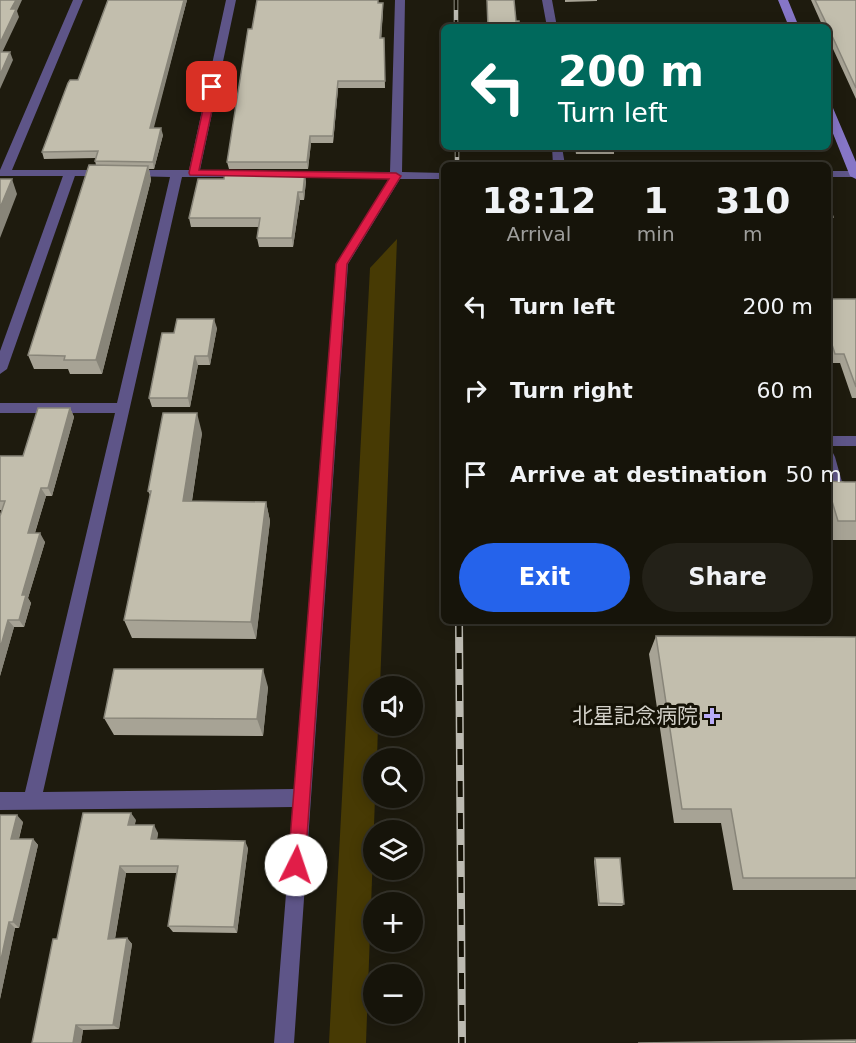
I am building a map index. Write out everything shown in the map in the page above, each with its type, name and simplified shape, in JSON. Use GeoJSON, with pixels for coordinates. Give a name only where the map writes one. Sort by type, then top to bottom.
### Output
{"type":"FeatureCollection","features":[{"type":"Feature","properties":{"kind":"street"},"geometry":{"type":"LineString","coordinates":[[78,0],[3,173],[253,174]]}},
{"type":"Feature","properties":{"kind":"street"},"geometry":{"type":"LineString","coordinates":[[194,173],[231,0]]}},
{"type":"Feature","properties":{"kind":"street"},"geometry":{"type":"LineString","coordinates":[[284,1043],[342,264],[396,176],[400,0]]}},
{"type":"Feature","properties":{"kind":"street"},"geometry":{"type":"LineString","coordinates":[[547,0],[551,24]]}},
{"type":"Feature","properties":{"kind":"street"},"geometry":{"type":"LineString","coordinates":[[783,0],[793,24]]}},
{"type":"Feature","properties":{"kind":"street"},"geometry":{"type":"LineString","coordinates":[[831,115],[856,174],[831,174]]}},
{"type":"Feature","properties":{"kind":"street"},"geometry":{"type":"LineString","coordinates":[[0,369],[70,173]]}},
{"type":"Feature","properties":{"kind":"street"},"geometry":{"type":"LineString","coordinates":[[32,800],[177,173]]}},
{"type":"Feature","properties":{"kind":"street"},"geometry":{"type":"LineString","coordinates":[[277,174],[441,176]]}},
{"type":"Feature","properties":{"kind":"street"},"geometry":{"type":"LineString","coordinates":[[0,408],[122,408]]}},
{"type":"Feature","properties":{"kind":"street"},"geometry":{"type":"LineString","coordinates":[[831,441],[856,441]]}},
{"type":"Feature","properties":{"kind":"street"},"geometry":{"type":"LineString","coordinates":[[831,468],[839,496]]}},
{"type":"Feature","properties":{"kind":"street"},"geometry":{"type":"LineString","coordinates":[[0,801],[301,798]]}},
{"type":"Feature","properties":{"kind":"shaded area"},"geometry":{"type":"Polygon","coordinates":[[[397,239],[380,676],[363,676],[363,736],[378,736],[377,748],[363,748],[363,808],[375,808],[374,820],[363,820],[363,880],[372,880],[372,892],[363,892],[363,952],[369,952],[369,964],[363,964],[363,1024],[367,1024],[366,1043],[329,1043],[370,268],[397,239]]]}},
{"type":"Feature","properties":{"kind":"building"},"geometry":{"type":"Polygon","coordinates":[[[0,0],[16,0],[11,9],[16,9],[0,43],[0,0]]]}},
{"type":"Feature","properties":{"kind":"building"},"geometry":{"type":"Polygon","coordinates":[[[108,0],[184,0],[150,128],[161,128],[153,162],[95,161],[98,151],[42,152],[68,83],[70,80],[78,80],[108,0]]]}},
{"type":"Feature","properties":{"kind":"building"},"geometry":{"type":"Polygon","coordinates":[[[257,0],[378,0],[378,3],[383,3],[380,38],[384,38],[385,81],[338,81],[333,136],[310,136],[307,162],[227,162],[248,29],[252,29],[257,0]]]}},
{"type":"Feature","properties":{"kind":"building"},"geometry":{"type":"Polygon","coordinates":[[[487,0],[514,0],[516,21],[519,21],[519,24],[488,24],[487,0]]]}},
{"type":"Feature","properties":{"kind":"building"},"geometry":{"type":"Polygon","coordinates":[[[815,0],[856,0],[856,88],[831,34],[831,24],[827,24],[815,0]]]}},
{"type":"Feature","properties":{"kind":"building"},"geometry":{"type":"Polygon","coordinates":[[[0,52],[10,52],[0,75],[0,52]]]}},
{"type":"Feature","properties":{"kind":"building"},"geometry":{"type":"Polygon","coordinates":[[[89,165],[148,166],[96,360],[64,360],[65,356],[28,355],[89,165]]]}},
{"type":"Feature","properties":{"kind":"building"},"geometry":{"type":"Polygon","coordinates":[[[225,172],[305,172],[303,192],[298,192],[292,238],[257,238],[260,218],[189,218],[198,179],[224,179],[225,172]]]}},
{"type":"Feature","properties":{"kind":"building"},"geometry":{"type":"Polygon","coordinates":[[[0,179],[12,179],[0,208],[0,179]]]}},
{"type":"Feature","properties":{"kind":"building"},"geometry":{"type":"Polygon","coordinates":[[[831,299],[856,299],[856,387],[844,354],[835,354],[831,341],[831,299]]]}},
{"type":"Feature","properties":{"kind":"building"},"geometry":{"type":"Polygon","coordinates":[[[177,319],[214,319],[208,356],[195,356],[188,398],[149,398],[162,333],[174,333],[177,319]]]}},
{"type":"Feature","properties":{"kind":"building"},"geometry":{"type":"Polygon","coordinates":[[[38,408],[70,408],[48,488],[41,488],[28,533],[40,533],[22,595],[26,595],[19,620],[8,620],[0,649],[0,516],[5,501],[0,501],[0,456],[23,456],[38,408]]]}},
{"type":"Feature","properties":{"kind":"building"},"geometry":{"type":"Polygon","coordinates":[[[163,413],[197,413],[183,501],[266,502],[251,622],[124,620],[151,491],[148,491],[163,413]]]}},
{"type":"Feature","properties":{"kind":"building"},"geometry":{"type":"Polygon","coordinates":[[[831,481],[856,482],[856,521],[838,521],[831,498],[831,481]]]}},
{"type":"Feature","properties":{"kind":"building"},"geometry":{"type":"Polygon","coordinates":[[[656,636],[856,637],[856,878],[743,878],[731,809],[682,809],[656,636]]]}},
{"type":"Feature","properties":{"kind":"building"},"geometry":{"type":"Polygon","coordinates":[[[114,669],[263,669],[257,719],[104,718],[114,669]]]}},
{"type":"Feature","properties":{"kind":"building"},"geometry":{"type":"Polygon","coordinates":[[[83,813],[131,813],[128,825],[154,825],[151,839],[245,841],[234,927],[168,926],[178,866],[120,866],[108,939],[127,938],[113,1025],[76,1025],[73,1043],[32,1043],[53,939],[57,939],[83,813]]]}},
{"type":"Feature","properties":{"kind":"building"},"geometry":{"type":"Polygon","coordinates":[[[0,815],[17,815],[11,839],[33,839],[13,922],[9,922],[0,964],[0,815]]]}},
{"type":"Feature","properties":{"kind":"building"},"geometry":{"type":"Polygon","coordinates":[[[595,858],[620,858],[624,904],[599,903],[595,858]]]}},
{"type":"Feature","properties":{"kind":"building"},"geometry":{"type":"Polygon","coordinates":[[[856,1040],[856,1043],[638,1043],[856,1040]]]}},
{"type":"Feature","properties":{"kind":"railway"},"geometry":{"type":"LineString","coordinates":[[456,0],[456,24]]}},
{"type":"Feature","properties":{"kind":"railway"},"geometry":{"type":"LineString","coordinates":[[457,150],[457,162]]}},
{"type":"Feature","properties":{"kind":"railway"},"geometry":{"type":"LineString","coordinates":[[459,624],[462,1043]]}},
{"type":"Feature","properties":{"kind":"place","name":"北星記念病院"},"geometry":{"type":"Point","coordinates":[712,716]}},
{"type":"Feature","properties":{"kind":"route"},"geometry":{"type":"LineString","coordinates":[[212,87],[194,173],[396,176],[342,264],[296,865]]}}]}
